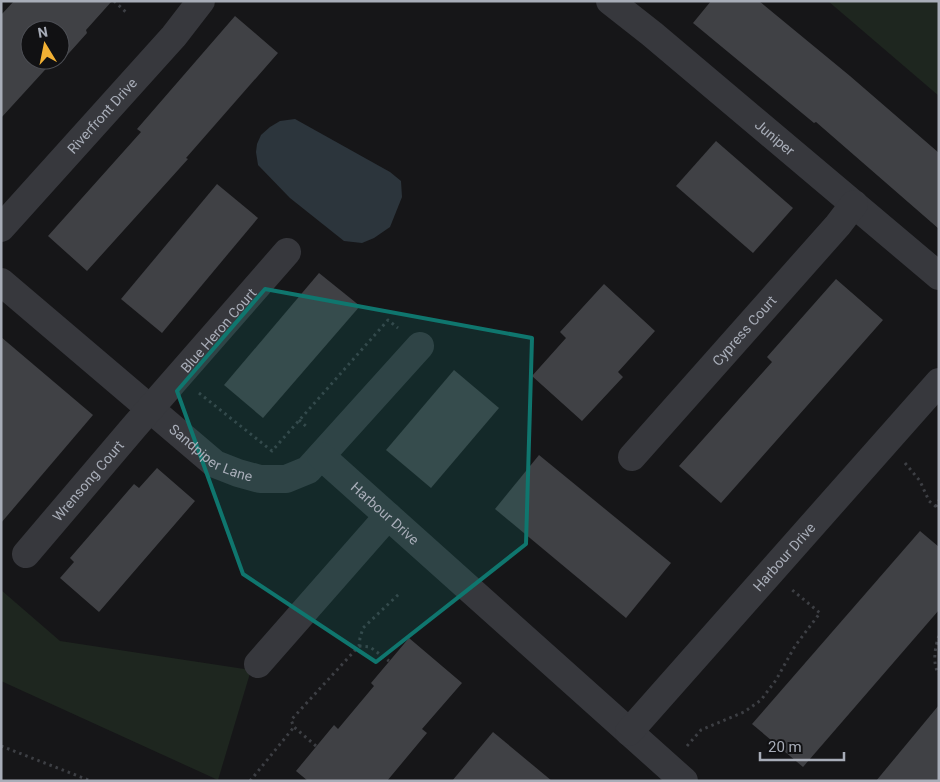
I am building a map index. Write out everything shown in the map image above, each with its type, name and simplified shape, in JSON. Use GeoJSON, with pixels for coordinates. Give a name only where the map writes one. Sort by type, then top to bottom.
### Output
{"type":"FeatureCollection","features":[{"type":"Feature","properties":{"kind":"street","name":"Riverfront Drive"},"geometry":{"type":"LineString","coordinates":[[1,228],[174,36],[202,1]]}},
{"type":"Feature","properties":{"kind":"street","name":"Juniper"},"geometry":{"type":"LineString","coordinates":[[610,1],[652,34],[939,276]]}},
{"type":"Feature","properties":{"kind":"street","name":"Cypress Court"},"geometry":{"type":"LineString","coordinates":[[632,457],[838,225],[854,204]]}},
{"type":"Feature","properties":{"kind":"street","name":"Blue Heron Court"},"geometry":{"type":"LineString","coordinates":[[150,408],[287,252]]}},
{"type":"Feature","properties":{"kind":"street","name":"Sandpiper Lane"},"geometry":{"type":"LineString","coordinates":[[1,282],[215,464],[260,479],[286,480],[308,470],[420,346]]}},
{"type":"Feature","properties":{"kind":"street","name":"Harbour Drive"},"geometry":{"type":"LineString","coordinates":[[629,732],[939,382]]}},
{"type":"Feature","properties":{"kind":"street","name":"Wrensong Court"},"geometry":{"type":"LineString","coordinates":[[26,554],[150,408]]}},
{"type":"Feature","properties":{"kind":"street","name":"Harbour Drive"},"geometry":{"type":"LineString","coordinates":[[321,456],[676,774]]}},
{"type":"Feature","properties":{"kind":"street"},"geometry":{"type":"LineString","coordinates":[[258,664],[388,516]]}},
{"type":"Feature","properties":{"kind":"path"},"geometry":{"type":"LineString","coordinates":[[114,1],[128,14]]}},
{"type":"Feature","properties":{"kind":"path"},"geometry":{"type":"LineString","coordinates":[[178,376],[272,451],[388,320],[420,346]]}},
{"type":"Feature","properties":{"kind":"path"},"geometry":{"type":"LineString","coordinates":[[884,444],[902,459],[916,475],[929,501],[937,508],[939,500]]}},
{"type":"Feature","properties":{"kind":"path"},"geometry":{"type":"LineString","coordinates":[[676,774],[701,730],[744,712],[760,700],[776,680],[795,646],[820,613],[771,572]]}},
{"type":"Feature","properties":{"kind":"path"},"geometry":{"type":"LineString","coordinates":[[316,746],[294,727],[291,720],[359,646],[363,628],[400,593]]}},
{"type":"Feature","properties":{"kind":"path"},"geometry":{"type":"LineString","coordinates":[[939,636],[935,650],[936,672],[939,674]]}},
{"type":"Feature","properties":{"kind":"path"},"geometry":{"type":"LineString","coordinates":[[359,646],[370,647],[389,661]]}},
{"type":"Feature","properties":{"kind":"path"},"geometry":{"type":"LineString","coordinates":[[250,781],[294,727]]}},
{"type":"Feature","properties":{"kind":"path"},"geometry":{"type":"LineString","coordinates":[[1,746],[91,781]]}},
{"type":"Feature","properties":{"kind":"highlighted area"},"geometry":{"type":"Polygon","coordinates":[[[265,289],[532,338],[526,544],[376,662],[243,574],[177,391],[265,289]]]}},
{"type":"Feature","properties":{"kind":"shaded area"},"geometry":{"type":"Polygon","coordinates":[[[828,1],[939,1],[939,96],[828,1]]]}},
{"type":"Feature","properties":{"kind":"shaded area"},"geometry":{"type":"Polygon","coordinates":[[[295,119],[390,172],[401,181],[402,197],[390,227],[374,238],[362,243],[344,241],[290,198],[258,165],[256,152],[261,135],[280,121],[295,119]]]}},
{"type":"Feature","properties":{"kind":"shaded area"},"geometry":{"type":"Polygon","coordinates":[[[1,590],[60,641],[251,670],[218,780],[1,681],[1,590]]]}},
{"type":"Feature","properties":{"kind":"building"},"geometry":{"type":"Polygon","coordinates":[[[14,1],[112,1],[86,30],[87,33],[70,52],[70,20],[20,20],[20,70],[45,70],[1,118],[1,15],[14,1]]]}},
{"type":"Feature","properties":{"kind":"building"},"geometry":{"type":"Polygon","coordinates":[[[711,1],[759,1],[939,153],[939,229],[816,122],[814,123],[693,23],[711,1]]]}},
{"type":"Feature","properties":{"kind":"building"},"geometry":{"type":"Polygon","coordinates":[[[235,16],[278,53],[186,158],[188,159],[87,271],[48,236],[141,132],[137,129],[235,16]]]}},
{"type":"Feature","properties":{"kind":"building"},"geometry":{"type":"Polygon","coordinates":[[[716,141],[793,208],[753,253],[676,186],[716,141]]]}},
{"type":"Feature","properties":{"kind":"building"},"geometry":{"type":"Polygon","coordinates":[[[217,184],[258,218],[162,333],[121,299],[217,184]]]}},
{"type":"Feature","properties":{"kind":"building"},"geometry":{"type":"Polygon","coordinates":[[[319,273],[360,306],[263,418],[224,385],[319,273]]]}},
{"type":"Feature","properties":{"kind":"building"},"geometry":{"type":"Polygon","coordinates":[[[836,279],[883,320],[721,503],[679,466],[772,362],[767,357],[836,279]]]}},
{"type":"Feature","properties":{"kind":"building"},"geometry":{"type":"Polygon","coordinates":[[[604,284],[655,331],[618,372],[623,377],[582,421],[532,376],[566,338],[560,332],[604,284]]]}},
{"type":"Feature","properties":{"kind":"building"},"geometry":{"type":"Polygon","coordinates":[[[1,337],[93,415],[1,523],[1,337]]]}},
{"type":"Feature","properties":{"kind":"building"},"geometry":{"type":"Polygon","coordinates":[[[454,370],[499,408],[431,488],[386,450],[454,370]]]}},
{"type":"Feature","properties":{"kind":"building"},"geometry":{"type":"Polygon","coordinates":[[[539,455],[671,563],[626,618],[495,509],[539,455]]]}},
{"type":"Feature","properties":{"kind":"building"},"geometry":{"type":"Polygon","coordinates":[[[157,468],[195,501],[99,612],[60,578],[74,562],[70,558],[134,484],[139,488],[157,468]]]}},
{"type":"Feature","properties":{"kind":"building"},"geometry":{"type":"Polygon","coordinates":[[[920,531],[939,547],[939,610],[803,767],[752,724],[920,531]]]}},
{"type":"Feature","properties":{"kind":"building"},"geometry":{"type":"Polygon","coordinates":[[[409,638],[462,683],[422,729],[427,733],[387,781],[308,781],[296,771],[334,725],[338,729],[374,686],[371,683],[409,638]]]}},
{"type":"Feature","properties":{"kind":"building"},"geometry":{"type":"Polygon","coordinates":[[[939,705],[939,781],[876,781],[939,705]]]}},
{"type":"Feature","properties":{"kind":"building"},"geometry":{"type":"Polygon","coordinates":[[[493,732],[552,781],[452,781],[493,732]]]}}]}
